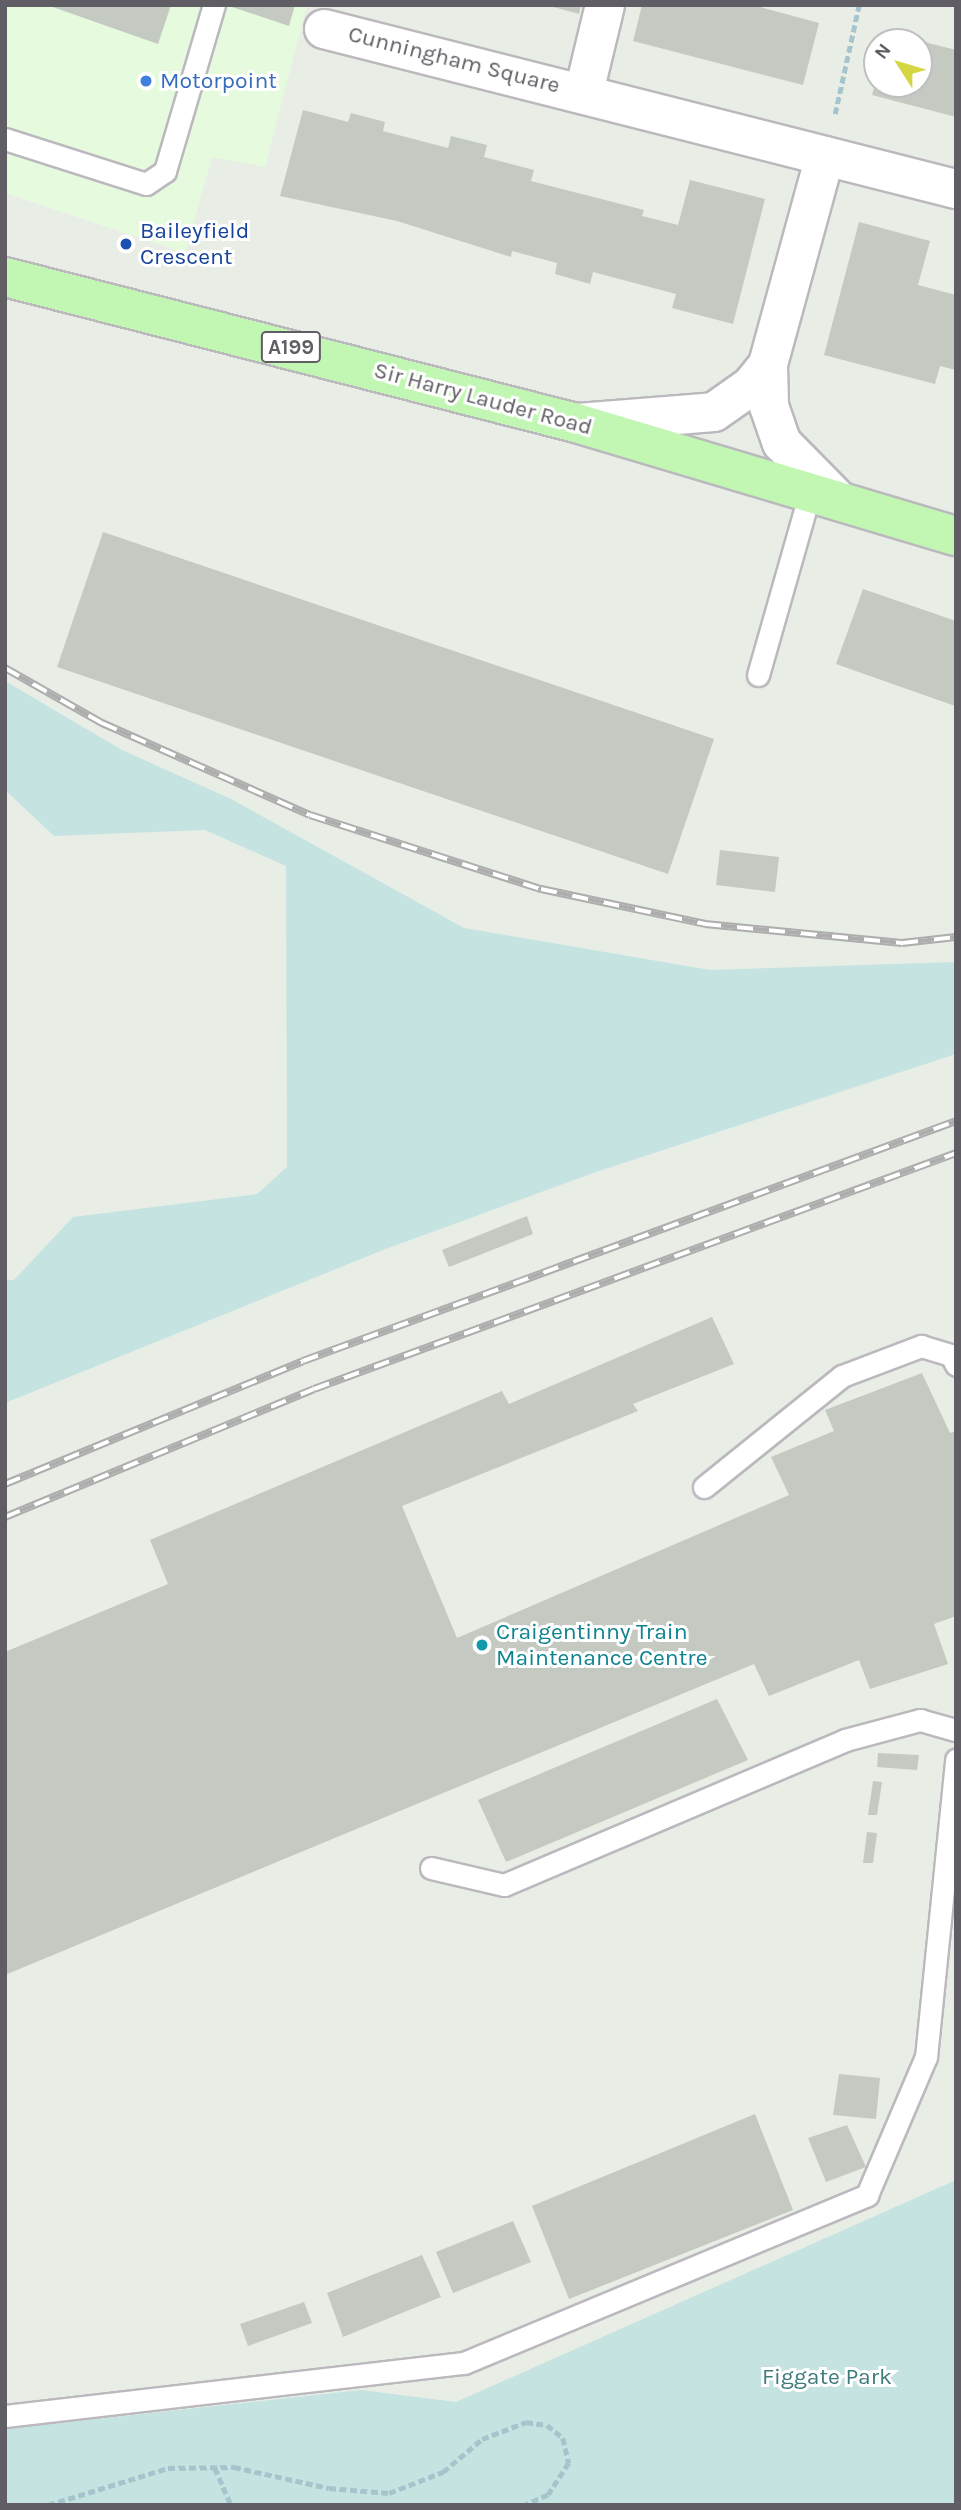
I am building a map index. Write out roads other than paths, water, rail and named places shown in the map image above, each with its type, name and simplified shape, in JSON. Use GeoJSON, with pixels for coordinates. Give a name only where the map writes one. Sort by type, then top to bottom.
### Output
{"type":"FeatureCollection","features":[{"type":"Feature","properties":{"kind":"main road","name":"Sir Harry Lauder Road"},"geometry":{"type":"LineString","coordinates":[[5,277],[576,423],[956,536]]}},
{"type":"Feature","properties":{"kind":"street","name":"Cunningham Square"},"geometry":{"type":"LineString","coordinates":[[584,92],[605,5]]}},
{"type":"Feature","properties":{"kind":"street","name":"Cunningham Square"},"geometry":{"type":"LineString","coordinates":[[324,29],[584,92],[956,189]]}},
{"type":"Feature","properties":{"kind":"street"},"geometry":{"type":"LineString","coordinates":[[825,156],[768,365],[769,406],[782,443],[825,497]]}},
{"type":"Feature","properties":{"kind":"street"},"geometry":{"type":"LineString","coordinates":[[576,423],[714,412],[751,386],[768,365]]}},
{"type":"Feature","properties":{"kind":"lane"},"geometry":{"type":"LineString","coordinates":[[5,139],[146,184],[165,171],[214,5]]}},
{"type":"Feature","properties":{"kind":"lane"},"geometry":{"type":"LineString","coordinates":[[758,675],[825,497]]}},
{"type":"Feature","properties":{"kind":"lane"},"geometry":{"type":"LineString","coordinates":[[704,1487],[842,1376],[921,1346],[951,1355],[956,1365]]}},
{"type":"Feature","properties":{"kind":"lane"},"geometry":{"type":"LineString","coordinates":[[431,1868],[504,1885],[845,1740],[920,1720],[956,1730]]}},
{"type":"Feature","properties":{"kind":"lane"},"geometry":{"type":"LineString","coordinates":[[5,2416],[464,2363],[867,2195],[926,2057],[956,1760]]}},
{"type":"Feature","properties":{"kind":"railway"},"geometry":{"type":"LineString","coordinates":[[5,668],[102,723],[310,815],[541,889],[705,924],[902,943],[956,937]]}},
{"type":"Feature","properties":{"kind":"railway"},"geometry":{"type":"LineString","coordinates":[[5,1484],[303,1361],[956,1121]]}},
{"type":"Feature","properties":{"kind":"railway"},"geometry":{"type":"LineString","coordinates":[[5,1517],[314,1389],[956,1153]]}},
{"type":"Feature","properties":{"kind":"place","name":"Motorpoint"},"geometry":{"type":"Point","coordinates":[146,81]}},
{"type":"Feature","properties":{"kind":"place","name":"Baileyfield Crescent"},"geometry":{"type":"Point","coordinates":[126,244]}},
{"type":"Feature","properties":{"kind":"place","name":"Craigentinny Train Maintenance Centre"},"geometry":{"type":"Point","coordinates":[482,1645]}},
{"type":"Feature","properties":{"kind":"park label","name":"Figgate Park"},"geometry":{"type":"Point","coordinates":[827,2377]}}]}
